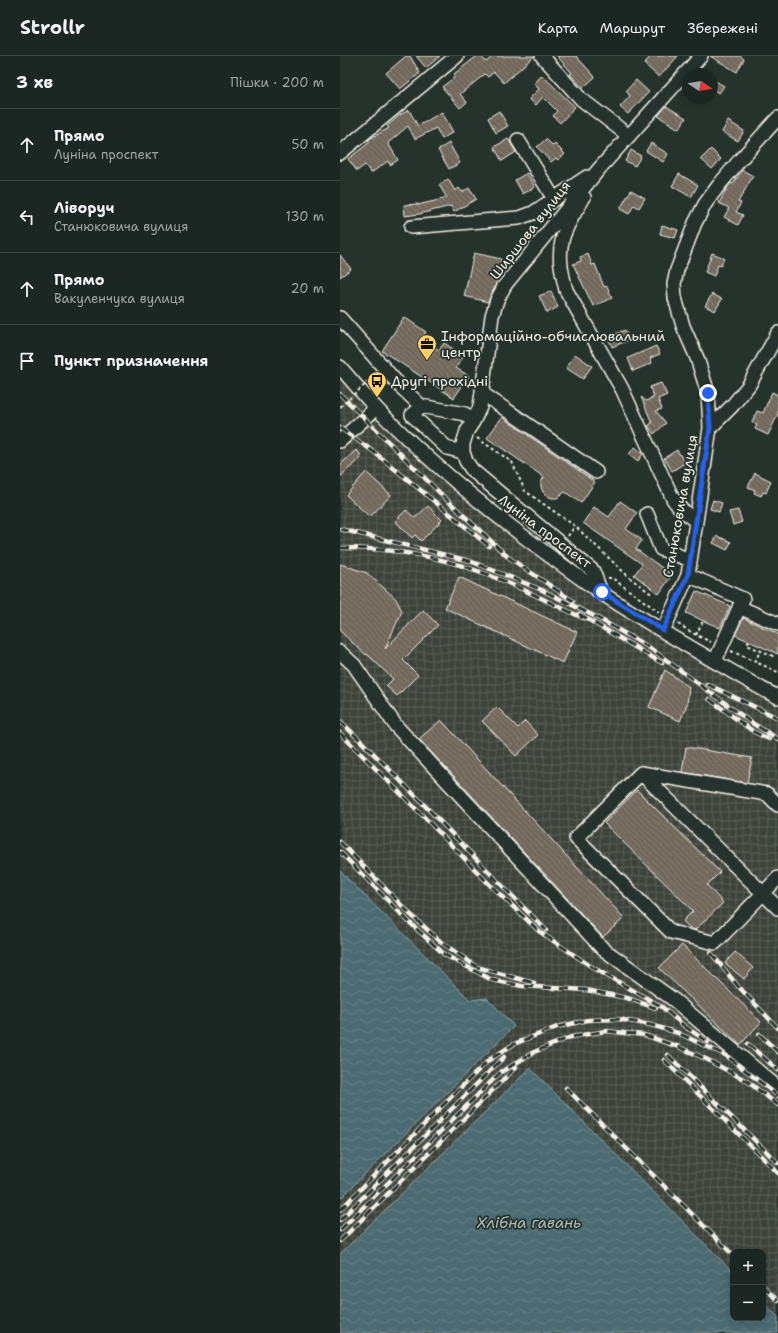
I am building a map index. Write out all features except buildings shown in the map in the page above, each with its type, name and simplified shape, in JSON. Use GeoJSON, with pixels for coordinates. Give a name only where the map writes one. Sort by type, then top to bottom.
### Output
{"type":"FeatureCollection","features":[{"type":"Feature","properties":{"kind":"street"},"geometry":{"type":"LineString","coordinates":[[340,153],[457,56]]}},
{"type":"Feature","properties":{"kind":"street"},"geometry":{"type":"LineString","coordinates":[[542,56],[581,99],[629,136]]}},
{"type":"Feature","properties":{"kind":"street","name":"Ширшова вулиця"},"geometry":{"type":"LineString","coordinates":[[463,452],[463,444],[480,407],[492,316],[497,300],[505,285],[599,169],[701,56]]}},
{"type":"Feature","properties":{"kind":"street"},"geometry":{"type":"LineString","coordinates":[[710,428],[708,393],[697,358],[683,326],[675,298],[674,284],[677,270],[695,223],[705,204],[739,161],[778,118]]}},
{"type":"Feature","properties":{"kind":"street"},"geometry":{"type":"LineString","coordinates":[[518,140],[554,199]]}},
{"type":"Feature","properties":{"kind":"street"},"geometry":{"type":"LineString","coordinates":[[411,227],[519,218],[533,213],[599,169]]}},
{"type":"Feature","properties":{"kind":"street"},"geometry":{"type":"LineString","coordinates":[[599,169],[566,230],[562,241],[560,257],[566,290],[622,389],[674,499],[679,507],[696,522]]}},
{"type":"Feature","properties":{"kind":"street"},"geometry":{"type":"LineString","coordinates":[[340,318],[400,386],[421,406],[465,414],[470,427]]}},
{"type":"Feature","properties":{"kind":"street","name":"Станюковича вулиця"},"geometry":{"type":"LineString","coordinates":[[665,625],[688,575],[710,428],[732,406],[749,385],[778,333]]}},
{"type":"Feature","properties":{"kind":"street","name":"Луніна проспект"},"geometry":{"type":"LineString","coordinates":[[340,367],[376,408],[436,465],[537,547],[602,592],[665,625],[715,661],[778,696]]}},
{"type":"Feature","properties":{"kind":"street"},"geometry":{"type":"LineString","coordinates":[[482,393],[596,472]]}},
{"type":"Feature","properties":{"kind":"street"},"geometry":{"type":"LineString","coordinates":[[421,406],[412,415],[447,448],[463,452],[466,462],[472,470],[593,571],[602,592]]}},
{"type":"Feature","properties":{"kind":"street"},"geometry":{"type":"LineString","coordinates":[[340,441],[376,408]]}},
{"type":"Feature","properties":{"kind":"street"},"geometry":{"type":"LineString","coordinates":[[647,514],[661,549],[690,560]]}},
{"type":"Feature","properties":{"kind":"street"},"geometry":{"type":"LineString","coordinates":[[688,575],[743,599],[715,661]]}},
{"type":"Feature","properties":{"kind":"street"},"geometry":{"type":"LineString","coordinates":[[739,607],[778,624]]}},
{"type":"Feature","properties":{"kind":"street"},"geometry":{"type":"LineString","coordinates":[[340,652],[354,664],[396,726],[603,948],[674,1000],[778,1088]]}},
{"type":"Feature","properties":{"kind":"street"},"geometry":{"type":"LineString","coordinates":[[641,773],[767,794],[778,805]]}},
{"type":"Feature","properties":{"kind":"street"},"geometry":{"type":"LineString","coordinates":[[641,773],[576,838],[671,932],[715,943],[778,878]]}},
{"type":"Feature","properties":{"kind":"street"},"geometry":{"type":"LineString","coordinates":[[641,773],[778,908]]}},
{"type":"Feature","properties":{"kind":"path"},"geometry":{"type":"LineString","coordinates":[[340,407],[375,376]]}},
{"type":"Feature","properties":{"kind":"path"},"geometry":{"type":"LineString","coordinates":[[470,427],[512,462],[525,491],[575,526],[630,578],[653,594]]}},
{"type":"Feature","properties":{"kind":"path"},"geometry":{"type":"LineString","coordinates":[[567,536],[575,526]]}},
{"type":"Feature","properties":{"kind":"path"},"geometry":{"type":"LineString","coordinates":[[612,578],[665,625],[696,635],[778,672]]}},
{"type":"Feature","properties":{"kind":"path"},"geometry":{"type":"LineString","coordinates":[[696,635],[703,621]]}},
{"type":"Feature","properties":{"kind":"path"},"geometry":{"type":"LineString","coordinates":[[749,641],[747,645],[773,656],[775,653]]}},
{"type":"Feature","properties":{"kind":"path"},"geometry":{"type":"LineString","coordinates":[[755,662],[760,650]]}},
{"type":"Feature","properties":{"kind":"shaded area"},"geometry":{"type":"Polygon","coordinates":[[[340,377],[372,412],[432,470],[533,552],[598,598],[778,704],[778,1317],[766,1305],[766,1249],[730,1249],[730,1269],[530,1068],[340,1254],[340,1199],[514,1026],[470,1000],[340,871],[340,377]]]}},
{"type":"Feature","properties":{"kind":"water"},"geometry":{"type":"Polygon","coordinates":[[[340,871],[470,1000],[487,998],[514,1026],[340,1199],[340,871]]]}},
{"type":"Feature","properties":{"kind":"water","name":"Хлібна гавань"},"geometry":{"type":"Polygon","coordinates":[[[530,1068],[730,1269],[730,1321],[766,1321],[766,1305],[778,1317],[778,1333],[340,1333],[340,1254],[530,1068]]]}},
{"type":"Feature","properties":{"kind":"railway"},"geometry":{"type":"LineString","coordinates":[[340,394],[443,496],[508,557],[573,601]]}},
{"type":"Feature","properties":{"kind":"railway"},"geometry":{"type":"LineString","coordinates":[[340,428],[374,452],[489,546]]}},
{"type":"Feature","properties":{"kind":"railway"},"geometry":{"type":"LineString","coordinates":[[340,529],[470,561],[542,590],[596,617],[650,648],[752,723],[778,739]]}},
{"type":"Feature","properties":{"kind":"railway"},"geometry":{"type":"LineString","coordinates":[[340,548],[392,551],[442,560],[502,580],[583,618]]}},
{"type":"Feature","properties":{"kind":"railway"},"geometry":{"type":"LineString","coordinates":[[579,614],[662,663]]}},
{"type":"Feature","properties":{"kind":"railway"},"geometry":{"type":"LineString","coordinates":[[707,684],[778,718]]}},
{"type":"Feature","properties":{"kind":"railway"},"geometry":{"type":"LineString","coordinates":[[709,699],[754,732],[769,739]]}},
{"type":"Feature","properties":{"kind":"railway"},"geometry":{"type":"LineString","coordinates":[[340,721],[392,772],[546,930]]}},
{"type":"Feature","properties":{"kind":"railway"},"geometry":{"type":"LineString","coordinates":[[340,733],[488,883],[540,932],[592,967],[662,1007],[688,1029]]}},
{"type":"Feature","properties":{"kind":"railway"},"geometry":{"type":"LineString","coordinates":[[340,842],[410,914],[441,942],[477,967],[534,983]]}},
{"type":"Feature","properties":{"kind":"railway"},"geometry":{"type":"LineString","coordinates":[[340,852],[407,920],[445,955],[492,980],[522,986],[586,990],[627,998],[656,1008]]}},
{"type":"Feature","properties":{"kind":"railway"},"geometry":{"type":"LineString","coordinates":[[711,953],[737,985],[778,1028]]}},
{"type":"Feature","properties":{"kind":"railway"},"geometry":{"type":"LineString","coordinates":[[340,1210],[489,1060],[514,1044],[557,1027],[588,1020],[618,1019],[651,1025],[678,1033],[727,1056],[778,1096]]}},
{"type":"Feature","properties":{"kind":"railway"},"geometry":{"type":"LineString","coordinates":[[684,1026],[708,1042]]}},
{"type":"Feature","properties":{"kind":"railway"},"geometry":{"type":"LineString","coordinates":[[340,1230],[501,1072],[534,1052],[571,1037],[606,1031],[644,1035],[679,1047],[706,1059],[747,1081],[778,1105]]}},
{"type":"Feature","properties":{"kind":"railway"},"geometry":{"type":"LineString","coordinates":[[759,1034],[778,1052]]}},
{"type":"Feature","properties":{"kind":"railway"},"geometry":{"type":"LineString","coordinates":[[748,1044],[778,1070]]}},
{"type":"Feature","properties":{"kind":"railway"},"geometry":{"type":"LineString","coordinates":[[668,1055],[778,1163]]}},
{"type":"Feature","properties":{"kind":"railway"},"geometry":{"type":"LineString","coordinates":[[340,1220],[504,1057]]}},
{"type":"Feature","properties":{"kind":"railway"},"geometry":{"type":"LineString","coordinates":[[664,1060],[778,1173]]}},
{"type":"Feature","properties":{"kind":"railway"},"geometry":{"type":"LineString","coordinates":[[340,1241],[516,1067]]}},
{"type":"Feature","properties":{"kind":"railway"},"geometry":{"type":"LineString","coordinates":[[566,1088],[730,1252]]}},
{"type":"Feature","properties":{"kind":"railway"},"geometry":{"type":"LineString","coordinates":[[766,1289],[778,1301]]}},
{"type":"Feature","properties":{"kind":"place","name":"Інформаційно-обчислювальний центр"},"geometry":{"type":"Point","coordinates":[427,361]}},
{"type":"Feature","properties":{"kind":"place","name":"Другі прохідні"},"geometry":{"type":"Point","coordinates":[377,398]}},
{"type":"Feature","properties":{"kind":"route"},"geometry":{"type":"LineString","coordinates":[[602,592],[663,630],[688,575],[710,428],[708,393]]}}]}
